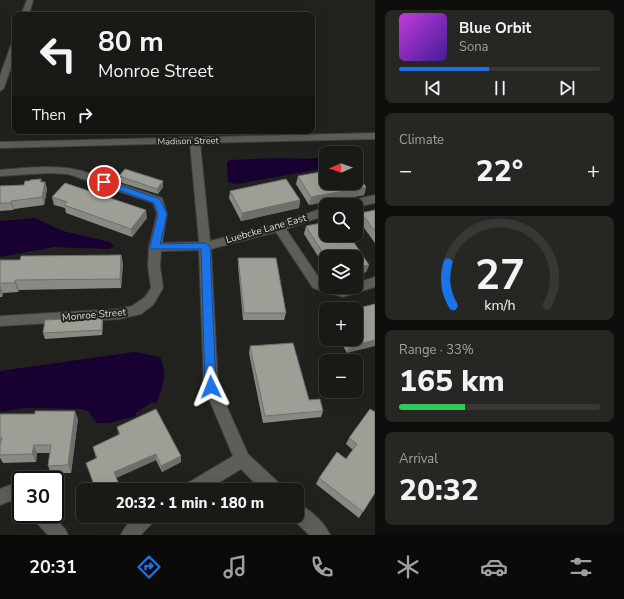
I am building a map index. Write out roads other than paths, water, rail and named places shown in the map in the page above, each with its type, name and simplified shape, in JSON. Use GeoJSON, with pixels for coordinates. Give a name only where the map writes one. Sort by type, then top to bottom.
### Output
{"type":"FeatureCollection","features":[{"type":"Feature","properties":{"kind":"street"},"geometry":{"type":"LineString","coordinates":[[26,12],[30,0]]}},
{"type":"Feature","properties":{"kind":"street"},"geometry":{"type":"LineString","coordinates":[[0,88],[12,53]]}},
{"type":"Feature","properties":{"kind":"street","name":"Madison Street"},"geometry":{"type":"LineString","coordinates":[[0,145],[375,136]]}},
{"type":"Feature","properties":{"kind":"street"},"geometry":{"type":"LineString","coordinates":[[196,141],[205,246],[211,387],[242,459],[267,483]]}},
{"type":"Feature","properties":{"kind":"street","name":"Monroe Street"},"geometry":{"type":"LineString","coordinates":[[0,173],[67,171],[158,201],[162,214],[155,247],[154,266],[157,288],[149,301],[136,310],[119,314],[0,321]]}},
{"type":"Feature","properties":{"kind":"street"},"geometry":{"type":"LineString","coordinates":[[363,202],[375,199]]}},
{"type":"Feature","properties":{"kind":"street","name":"Luebcke Lane East"},"geometry":{"type":"LineString","coordinates":[[205,246],[279,227],[319,213]]}},
{"type":"Feature","properties":{"kind":"street"},"geometry":{"type":"LineString","coordinates":[[279,227],[317,285],[344,292],[375,282]]}},
{"type":"Feature","properties":{"kind":"street"},"geometry":{"type":"LineString","coordinates":[[155,247],[205,246]]}},
{"type":"Feature","properties":{"kind":"street"},"geometry":{"type":"LineString","coordinates":[[203,483],[242,459]]}},
{"type":"Feature","properties":{"kind":"street"},"geometry":{"type":"LineString","coordinates":[[0,496],[12,494]]}},
{"type":"Feature","properties":{"kind":"street"},"geometry":{"type":"LineString","coordinates":[[304,519],[321,535]]}},
{"type":"Feature","properties":{"kind":"street"},"geometry":{"type":"LineString","coordinates":[[48,523],[59,535]]}},
{"type":"Feature","properties":{"kind":"street"},"geometry":{"type":"LineString","coordinates":[[130,535],[139,523]]}}]}
